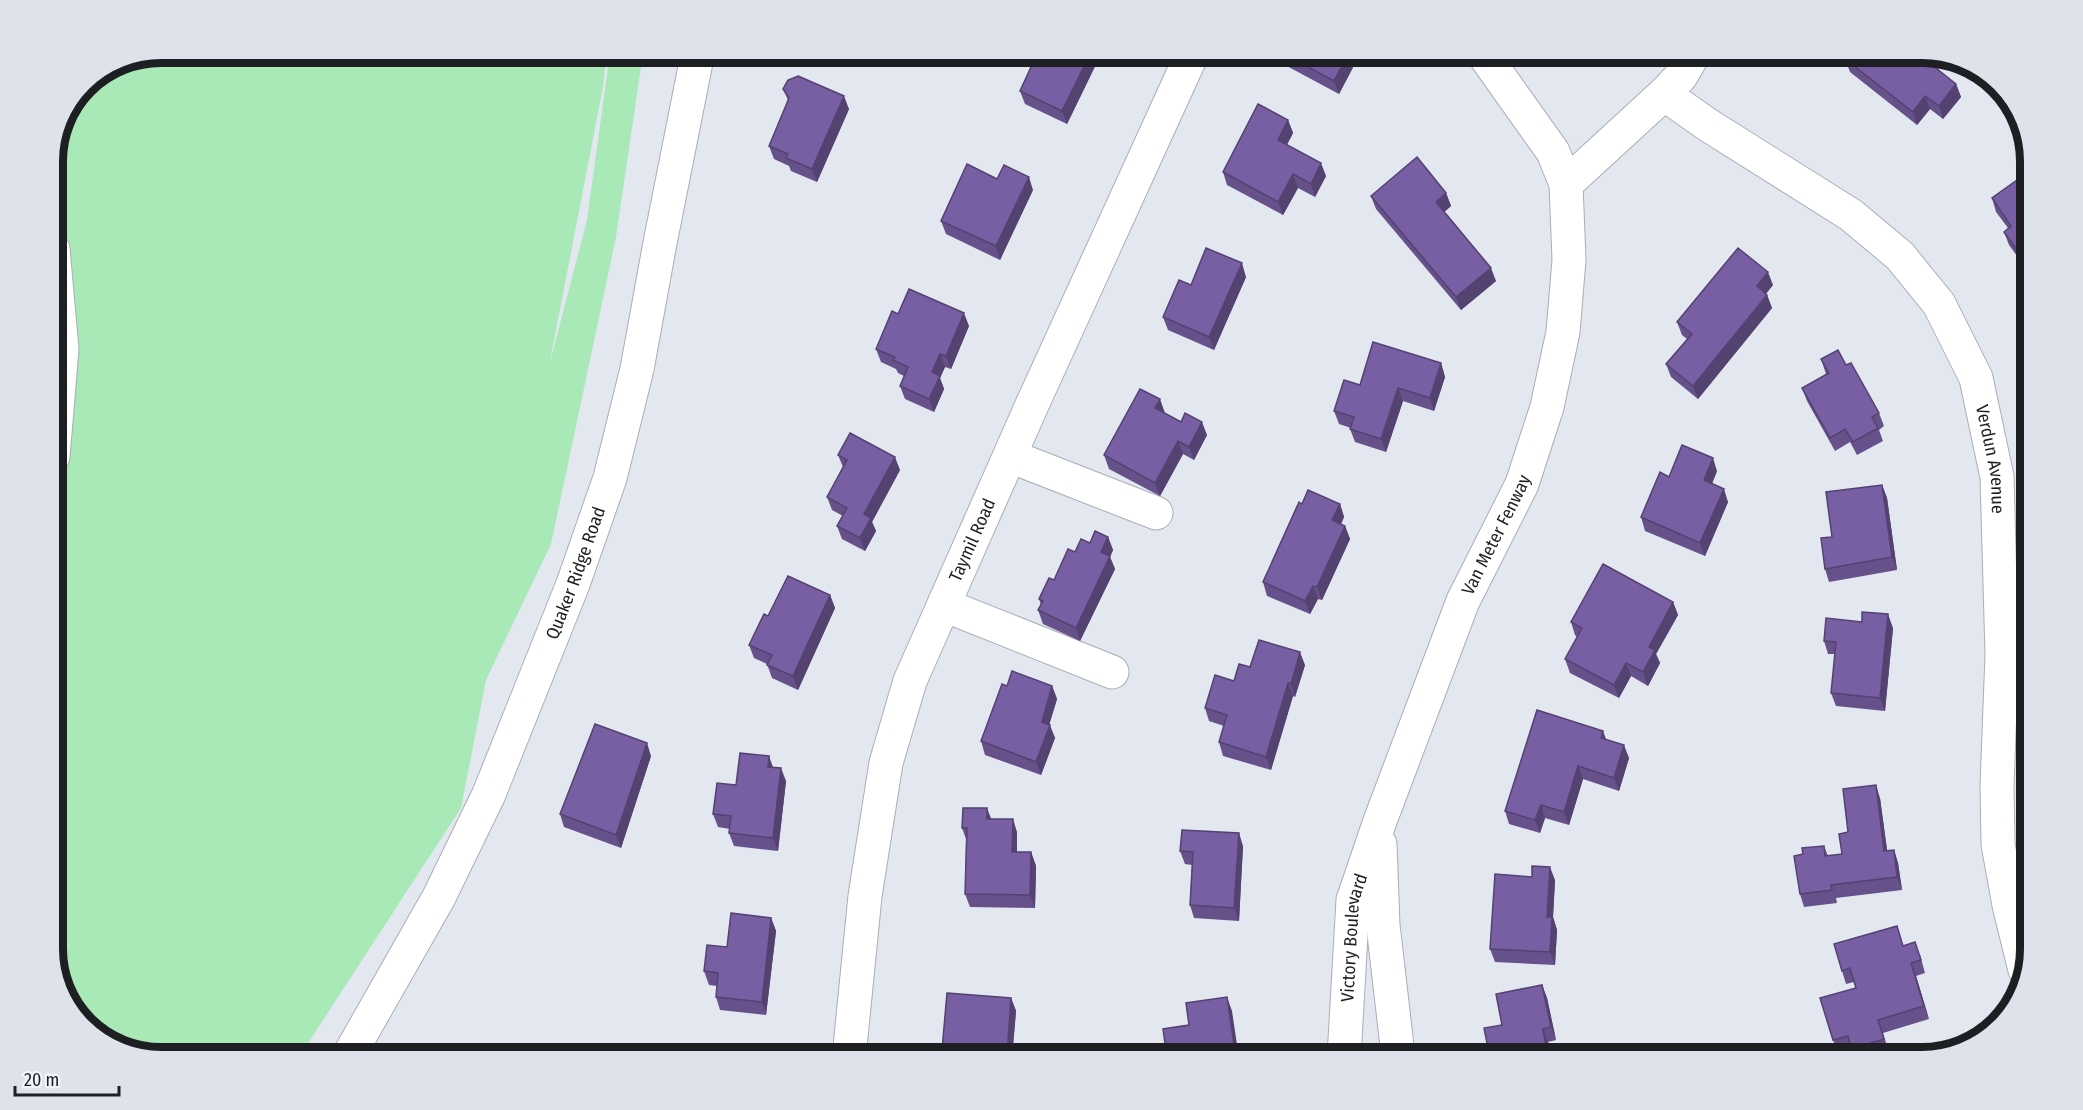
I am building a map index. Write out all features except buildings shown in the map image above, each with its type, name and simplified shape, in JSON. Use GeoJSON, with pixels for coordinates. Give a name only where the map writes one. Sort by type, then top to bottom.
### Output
{"type":"FeatureCollection","features":[{"type":"Feature","properties":{"kind":"street","name":"Quaker Ridge Road"},"geometry":{"type":"LineString","coordinates":[[354,1047],[439,897],[489,794],[573,584],[603,499],[637,369],[697,63]]}},
{"type":"Feature","properties":{"kind":"street","name":"Taymil Road"},"geometry":{"type":"LineString","coordinates":[[850,1047],[865,896],[886,763],[910,681],[1188,63]]}},
{"type":"Feature","properties":{"kind":"street","name":"Van Meter Fenway"},"geometry":{"type":"LineString","coordinates":[[1397,1047],[1383,926],[1380,821],[1462,601],[1522,484],[1547,407],[1563,332],[1569,260],[1566,184],[1553,152],[1490,63]]}},
{"type":"Feature","properties":{"kind":"street"},"geometry":{"type":"LineString","coordinates":[[1566,184],[1664,94],[1681,76],[1689,63]]}},
{"type":"Feature","properties":{"kind":"street","name":"Verdun Avenue"},"geometry":{"type":"LineString","coordinates":[[1664,94],[1708,125],[1851,215],[1900,256],[1938,304],[1976,378],[1997,477],[2002,655],[1997,786],[1998,844],[2020,949]]}},
{"type":"Feature","properties":{"kind":"street"},"geometry":{"type":"LineString","coordinates":[[1010,456],[1156,513]]}},
{"type":"Feature","properties":{"kind":"street"},"geometry":{"type":"LineString","coordinates":[[944,605],[1112,672]]}},
{"type":"Feature","properties":{"kind":"street","name":"Victory Boulevard"},"geometry":{"type":"LineString","coordinates":[[1345,1047],[1353,900],[1380,821]]}},
{"type":"Feature","properties":{"kind":"green space"},"geometry":{"type":"Polygon","coordinates":[[[161,63],[606,63],[549,366],[587,220],[609,63],[642,63],[616,237],[551,544],[486,680],[461,808],[306,1047],[142,1045],[118,1037],[97,1023],[73,992],[63,955],[63,155],[66,136],[80,107],[92,92],[124,70],[161,63]]]}}]}
